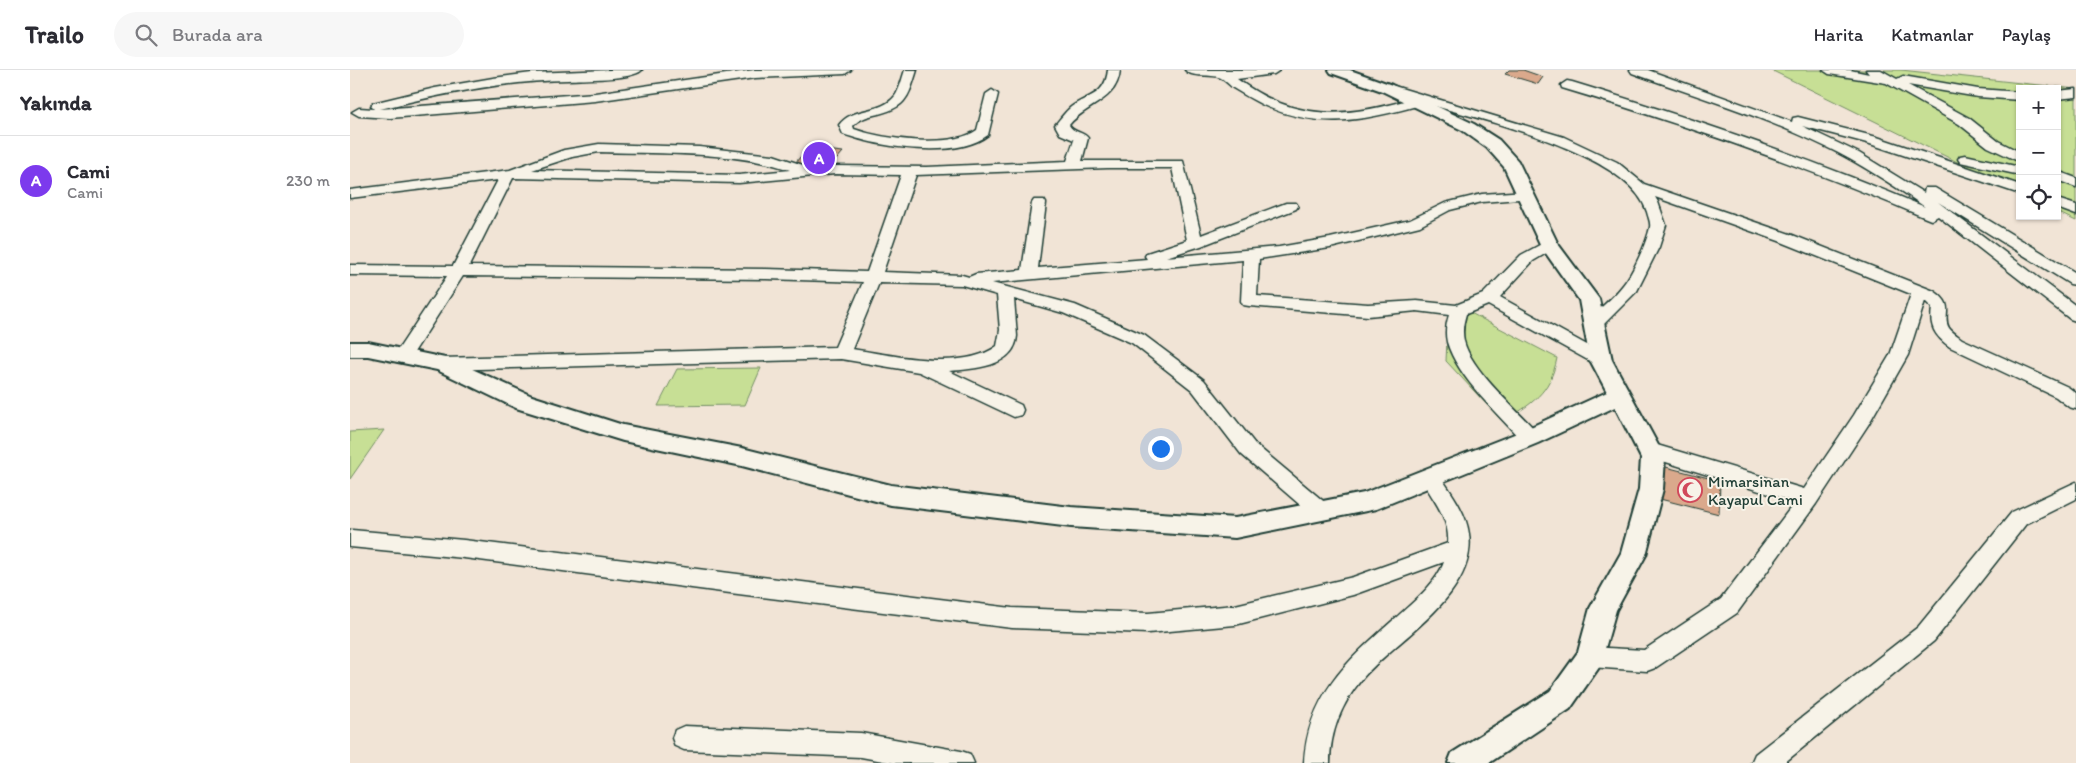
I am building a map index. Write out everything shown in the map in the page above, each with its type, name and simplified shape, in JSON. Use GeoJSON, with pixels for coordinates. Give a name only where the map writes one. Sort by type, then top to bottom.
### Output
{"type":"FeatureCollection","features":[{"type":"Feature","properties":{"kind":"street"},"geometry":{"type":"LineString","coordinates":[[530,77],[544,70]]}},
{"type":"Feature","properties":{"kind":"street"},"geometry":{"type":"LineString","coordinates":[[354,112],[438,90],[530,77],[619,74],[636,70]]}},
{"type":"Feature","properties":{"kind":"street"},"geometry":{"type":"LineString","coordinates":[[354,112],[390,114],[594,97],[759,72],[845,70]]}},
{"type":"Feature","properties":{"kind":"street"},"geometry":{"type":"LineString","coordinates":[[911,70],[902,97],[886,108],[852,119],[846,125],[848,131],[895,142],[965,142],[979,136],[983,132],[992,94]]}},
{"type":"Feature","properties":{"kind":"street"},"geometry":{"type":"LineString","coordinates":[[1073,166],[1081,138],[1065,131],[1062,125],[1077,110],[1109,90],[1114,80],[1114,70]]}},
{"type":"Feature","properties":{"kind":"street"},"geometry":{"type":"LineString","coordinates":[[1191,70],[1236,75],[1274,70]]}},
{"type":"Feature","properties":{"kind":"street"},"geometry":{"type":"LineString","coordinates":[[1336,70],[1387,88],[1559,140],[1612,165],[1639,187],[1651,202],[1658,225],[1651,247],[1631,286],[1594,324]]}},
{"type":"Feature","properties":{"kind":"street"},"geometry":{"type":"LineString","coordinates":[[1636,70],[1780,123],[1897,175],[1946,200],[2076,280]]}},
{"type":"Feature","properties":{"kind":"street"},"geometry":{"type":"LineString","coordinates":[[1829,70],[1895,82]]}},
{"type":"Feature","properties":{"kind":"street"},"geometry":{"type":"LineString","coordinates":[[1877,73],[1964,121],[1988,140],[2016,156]]}},
{"type":"Feature","properties":{"kind":"street"},"geometry":{"type":"LineString","coordinates":[[1877,73],[1967,92],[2016,96]]}},
{"type":"Feature","properties":{"kind":"street"},"geometry":{"type":"LineString","coordinates":[[1223,74],[1240,88],[1262,100],[1308,115],[1351,117],[1384,111],[1415,102]]}},
{"type":"Feature","properties":{"kind":"street"},"geometry":{"type":"LineString","coordinates":[[1567,86],[1644,108],[1808,164],[1969,232]]}},
{"type":"Feature","properties":{"kind":"street"},"geometry":{"type":"LineString","coordinates":[[1387,88],[1468,127],[1493,144],[1512,164],[1549,245],[1588,299],[1601,360],[1652,458],[1650,489],[1633,555],[1603,608],[1590,657],[1560,700],[1469,761]]}},
{"type":"Feature","properties":{"kind":"street"},"geometry":{"type":"LineString","coordinates":[[2061,95],[2076,93]]}},
{"type":"Feature","properties":{"kind":"street"},"geometry":{"type":"LineString","coordinates":[[1731,104],[1872,140],[2016,170]]}},
{"type":"Feature","properties":{"kind":"street"},"geometry":{"type":"LineString","coordinates":[[1872,140],[2016,189]]}},
{"type":"Feature","properties":{"kind":"street"},"geometry":{"type":"LineString","coordinates":[[404,356],[458,271],[508,174],[553,158],[599,148],[699,151],[774,159],[812,173]]}},
{"type":"Feature","properties":{"kind":"street"},"geometry":{"type":"LineString","coordinates":[[1854,156],[1930,203],[2076,315]]}},
{"type":"Feature","properties":{"kind":"street"},"geometry":{"type":"LineString","coordinates":[[350,194],[508,174],[739,179],[835,170],[910,171],[1178,164],[1196,243]]}},
{"type":"Feature","properties":{"kind":"street"},"geometry":{"type":"LineString","coordinates":[[841,353],[872,278],[910,171]]}},
{"type":"Feature","properties":{"kind":"street"},"geometry":{"type":"LineString","coordinates":[[2061,177],[2075,183]]}},
{"type":"Feature","properties":{"kind":"street"},"geometry":{"type":"LineString","coordinates":[[2061,180],[2075,183]]}},
{"type":"Feature","properties":{"kind":"street"},"geometry":{"type":"LineString","coordinates":[[1639,187],[1724,214],[1812,246],[1920,292],[1938,303],[1940,308],[1937,318],[1939,326],[1945,335],[1956,343],[2062,392],[2076,402]]}},
{"type":"Feature","properties":{"kind":"street"},"geometry":{"type":"LineString","coordinates":[[350,270],[766,274],[962,280],[1251,255],[1330,243],[1415,223],[1446,207],[1482,198],[1526,195]]}},
{"type":"Feature","properties":{"kind":"street"},"geometry":{"type":"LineString","coordinates":[[1029,274],[1040,203]]}},
{"type":"Feature","properties":{"kind":"street"},"geometry":{"type":"LineString","coordinates":[[2061,204],[2076,210]]}},
{"type":"Feature","properties":{"kind":"street"},"geometry":{"type":"LineString","coordinates":[[1121,267],[1196,243],[1290,206]]}},
{"type":"Feature","properties":{"kind":"street"},"geometry":{"type":"LineString","coordinates":[[1251,255],[1249,302],[1368,310],[1417,306],[1458,312],[1489,298],[1527,258],[1549,245]]}},
{"type":"Feature","properties":{"kind":"street"},"geometry":{"type":"LineString","coordinates":[[962,280],[1069,308],[1138,339],[1198,385],[1248,449],[1322,511]]}},
{"type":"Feature","properties":{"kind":"street"},"geometry":{"type":"LineString","coordinates":[[442,364],[841,353],[923,366],[956,365],[988,360],[1002,353],[1008,342],[1005,292]]}},
{"type":"Feature","properties":{"kind":"street"},"geometry":{"type":"LineString","coordinates":[[1590,657],[1647,662],[1729,606],[1809,498],[1861,420],[1899,355],[1920,292]]}},
{"type":"Feature","properties":{"kind":"street"},"geometry":{"type":"LineString","coordinates":[[1489,298],[1601,360]]}},
{"type":"Feature","properties":{"kind":"street"},"geometry":{"type":"LineString","coordinates":[[1458,312],[1454,332],[1459,354],[1475,376],[1530,436]]}},
{"type":"Feature","properties":{"kind":"street"},"geometry":{"type":"LineString","coordinates":[[350,349],[368,349],[442,364],[524,402],[623,433],[742,457],[892,495],[1071,517],[1235,528],[1367,502],[1431,478],[1620,395]]}},
{"type":"Feature","properties":{"kind":"street"},"geometry":{"type":"LineString","coordinates":[[923,366],[1014,410]]}},
{"type":"Feature","properties":{"kind":"street"},"geometry":{"type":"LineString","coordinates":[[1648,449],[1809,498]]}},
{"type":"Feature","properties":{"kind":"street"},"geometry":{"type":"LineString","coordinates":[[1317,763],[1316,749],[1330,708],[1353,672],[1444,585],[1457,562],[1459,536],[1451,510],[1431,478]]}},
{"type":"Feature","properties":{"kind":"street"},"geometry":{"type":"LineString","coordinates":[[1764,763],[1926,634],[2019,518],[2076,490]]}},
{"type":"Feature","properties":{"kind":"street"},"geometry":{"type":"LineString","coordinates":[[352,538],[464,549],[1012,618],[1148,623],[1235,615],[1352,586],[1458,548]]}},
{"type":"Feature","properties":{"kind":"street"},"geometry":{"type":"LineString","coordinates":[[684,738],[861,745],[961,763]]}},
{"type":"Feature","properties":{"kind":"green space"},"geometry":{"type":"Polygon","coordinates":[[[1771,70],[1901,70],[2039,85],[2016,85],[2016,191],[1771,70]]]}},
{"type":"Feature","properties":{"kind":"green space"},"geometry":{"type":"Polygon","coordinates":[[[2061,87],[2076,89],[2076,221],[2061,214],[2061,87]]]}},
{"type":"Feature","properties":{"kind":"green space"},"geometry":{"type":"Polygon","coordinates":[[[1463,309],[1557,358],[1550,381],[1544,389],[1531,403],[1503,422],[1446,361],[1447,340],[1463,309]]]}},
{"type":"Feature","properties":{"kind":"green space"},"geometry":{"type":"Polygon","coordinates":[[[761,368],[745,405],[658,406],[677,369],[761,368]]]}},
{"type":"Feature","properties":{"kind":"green space"},"geometry":{"type":"Polygon","coordinates":[[[384,430],[350,479],[350,432],[384,430]]]}},
{"type":"Feature","properties":{"kind":"building"},"geometry":{"type":"Polygon","coordinates":[[[1509,70],[1523,70],[1543,77],[1538,84],[1505,74],[1509,70]]]}},
{"type":"Feature","properties":{"kind":"building"},"geometry":{"type":"Polygon","coordinates":[[[808,148],[843,152],[830,167],[795,163],[808,148]]]}},
{"type":"Feature","properties":{"kind":"building","name":"Mimarsinan Kayapul Cami"},"geometry":{"type":"Polygon","coordinates":[[[1662,466],[1720,481],[1719,514],[1660,499],[1662,466]]]}},
{"type":"Feature","properties":{"kind":"place","name":"Cami"},"geometry":{"type":"Point","coordinates":[819,158]}},
{"type":"Feature","properties":{"kind":"place","name":"Mimarsinan Kayapul Cami"},"geometry":{"type":"Point","coordinates":[1690,490]}}]}
